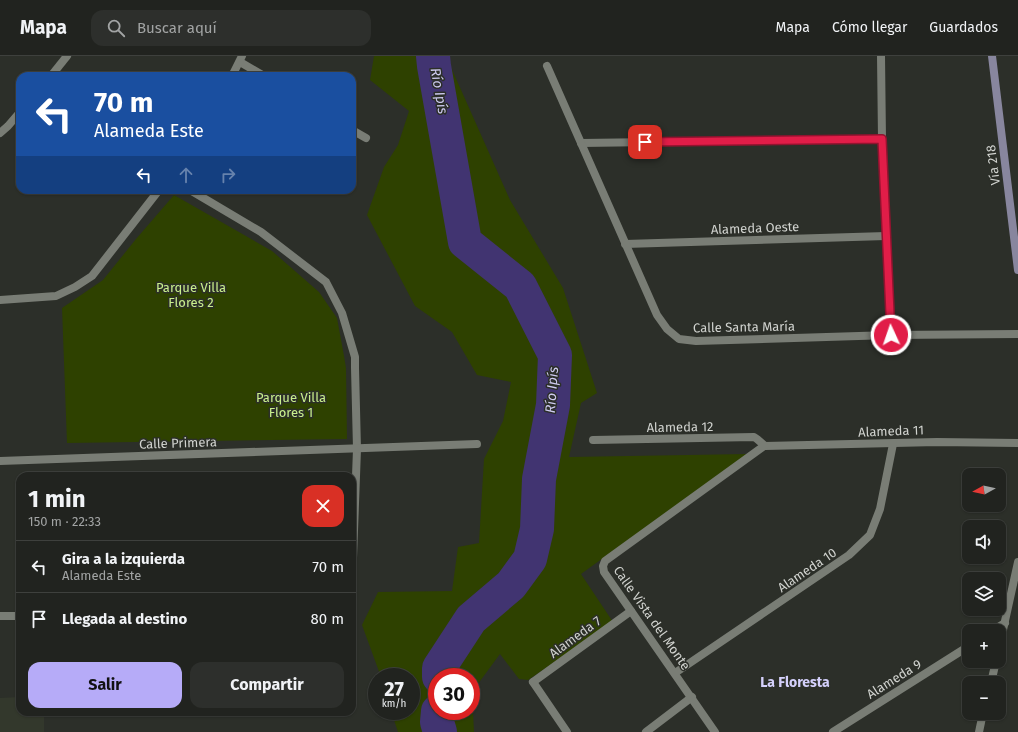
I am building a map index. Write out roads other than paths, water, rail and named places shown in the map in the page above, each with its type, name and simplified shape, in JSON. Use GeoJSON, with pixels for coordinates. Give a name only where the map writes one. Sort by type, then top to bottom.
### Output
{"type":"FeatureCollection","features":[{"type":"Feature","properties":{"kind":"main road","name":"Vía 218"},"geometry":{"type":"LineString","coordinates":[[992,56],[1018,270]]}},
{"type":"Feature","properties":{"kind":"street"},"geometry":{"type":"LineString","coordinates":[[54,72],[67,56]]}},
{"type":"Feature","properties":{"kind":"street"},"geometry":{"type":"LineString","coordinates":[[881,56],[882,139],[891,335]]}},
{"type":"Feature","properties":{"kind":"street"},"geometry":{"type":"LineString","coordinates":[[234,72],[241,59],[259,72]]}},
{"type":"Feature","properties":{"kind":"street","name":"Calle Santa María"},"geometry":{"type":"LineString","coordinates":[[547,66],[657,315],[667,329],[679,339],[696,341],[891,335],[1018,334]]}},
{"type":"Feature","properties":{"kind":"street"},"geometry":{"type":"LineString","coordinates":[[0,133],[16,117]]}},
{"type":"Feature","properties":{"kind":"street"},"geometry":{"type":"LineString","coordinates":[[356,132],[366,138]]}},
{"type":"Feature","properties":{"kind":"street"},"geometry":{"type":"LineString","coordinates":[[582,143],[882,139]]}},
{"type":"Feature","properties":{"kind":"street"},"geometry":{"type":"LineString","coordinates":[[0,300],[56,296],[75,287],[92,276],[156,194]]}},
{"type":"Feature","properties":{"kind":"street"},"geometry":{"type":"LineString","coordinates":[[197,194],[261,232],[326,282],[342,313],[355,357],[357,449],[356,476]]}},
{"type":"Feature","properties":{"kind":"street","name":"Alameda Oeste"},"geometry":{"type":"LineString","coordinates":[[625,244],[886,236]]}},
{"type":"Feature","properties":{"kind":"street","name":"Alameda 12"},"geometry":{"type":"LineString","coordinates":[[593,440],[754,437],[757,438],[764,446]]}},
{"type":"Feature","properties":{"kind":"street","name":"Alameda 11"},"geometry":{"type":"LineString","coordinates":[[764,446],[937,442],[1018,443]]}},
{"type":"Feature","properties":{"kind":"street","name":"Calle Primera"},"geometry":{"type":"LineString","coordinates":[[0,461],[477,444]]}},
{"type":"Feature","properties":{"kind":"street","name":"Alameda 10"},"geometry":{"type":"LineString","coordinates":[[675,673],[849,555],[870,535],[880,509],[893,444]]}},
{"type":"Feature","properties":{"kind":"street","name":"Calle Vista del Monte"},"geometry":{"type":"LineString","coordinates":[[715,732],[604,572],[603,566],[605,561],[764,446]]}},
{"type":"Feature","properties":{"kind":"street"},"geometry":{"type":"LineString","coordinates":[[1005,623],[1018,562]]}},
{"type":"Feature","properties":{"kind":"street","name":"Alameda 7"},"geometry":{"type":"LineString","coordinates":[[567,732],[533,682],[631,612]]}},
{"type":"Feature","properties":{"kind":"street"},"geometry":{"type":"LineString","coordinates":[[0,616],[16,616]]}},
{"type":"Feature","properties":{"kind":"street","name":"Alameda 9"},"geometry":{"type":"LineString","coordinates":[[833,732],[962,650]]}},
{"type":"Feature","properties":{"kind":"street"},"geometry":{"type":"LineString","coordinates":[[646,732],[692,698]]}},
{"type":"Feature","properties":{"kind":"street"},"geometry":{"type":"LineString","coordinates":[[979,732],[982,720]]}},
{"type":"Feature","properties":{"kind":"waterway","name":"Río Ipís"},"geometry":{"type":"LineString","coordinates":[[433,56],[465,242],[520,286],[555,355],[553,405],[539,479],[537,529],[530,559],[511,585],[471,619],[439,668]]}},
{"type":"Feature","properties":{"kind":"waterway","name":"Río Ipís"},"geometry":{"type":"LineString","coordinates":[[437,720],[440,732]]}},
{"type":"Feature","properties":{"kind":"district","name":"La Floresta"},"geometry":{"type":"Point","coordinates":[795,682]}},
{"type":"Feature","properties":{"kind":"park label","name":"Parque Villa Flores 2"},"geometry":{"type":"Point","coordinates":[191,294]}},
{"type":"Feature","properties":{"kind":"park label","name":"Parque Villa Flores 1"},"geometry":{"type":"Point","coordinates":[291,404]}}]}
